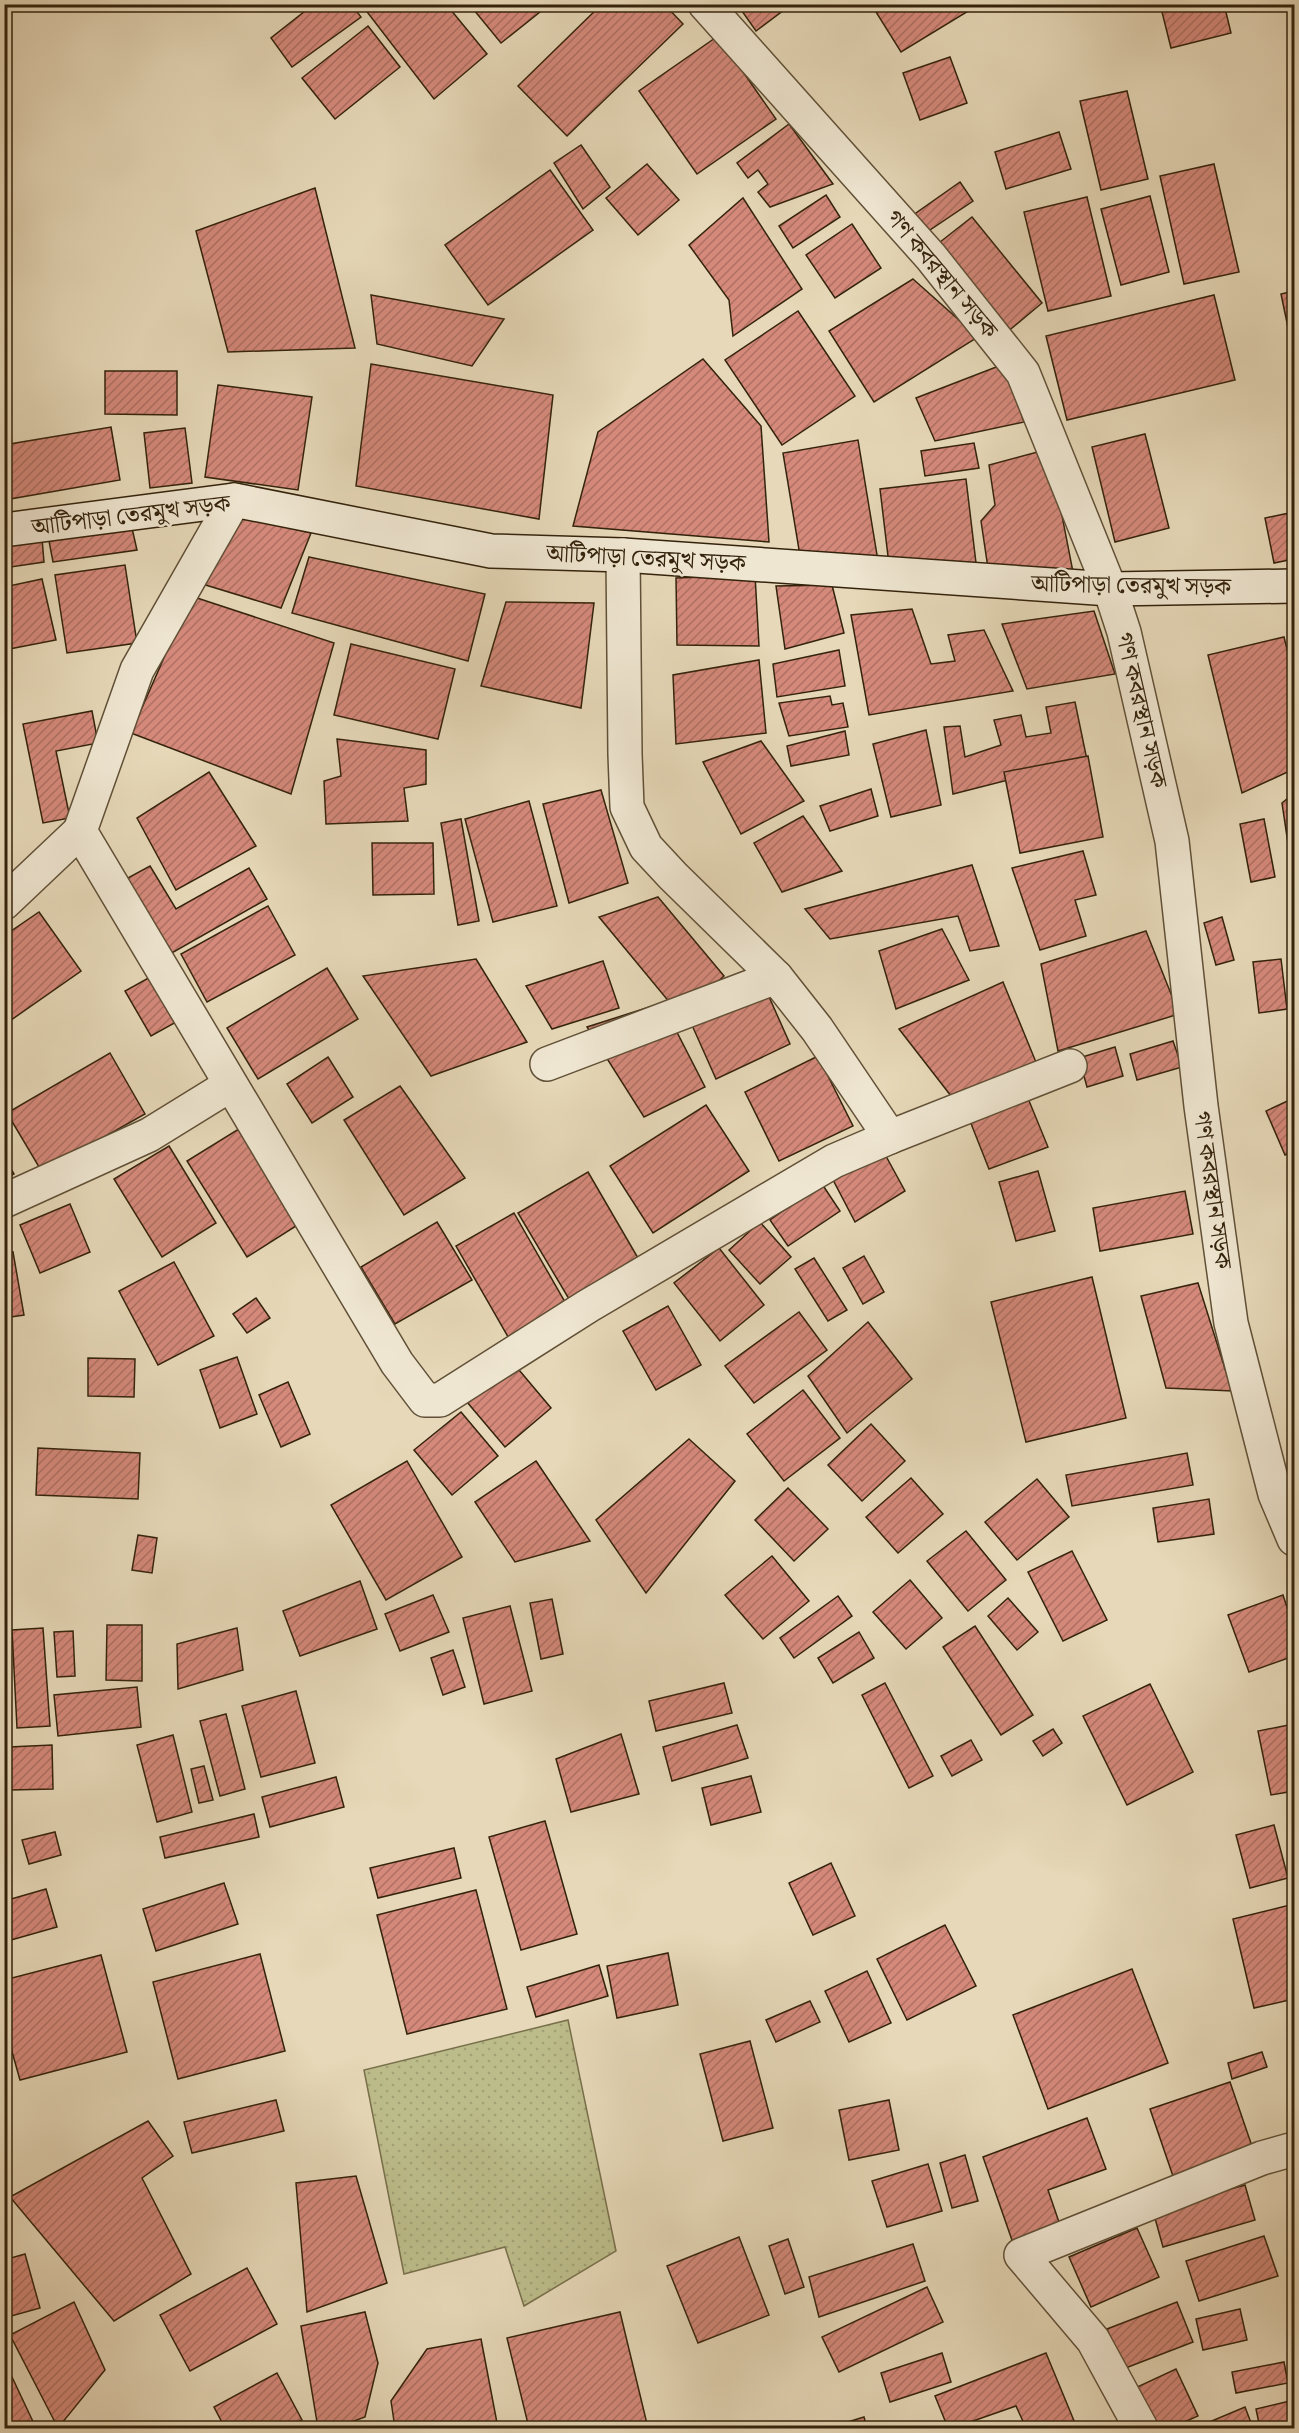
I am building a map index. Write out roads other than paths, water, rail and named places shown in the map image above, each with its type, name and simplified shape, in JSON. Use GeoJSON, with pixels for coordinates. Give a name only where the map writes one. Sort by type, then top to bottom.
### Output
{"type":"FeatureCollection","features":[{"type":"Feature","properties":{"kind":"street","name":"গণ কবরস্থান সড়ক"},"geometry":{"type":"LineString","coordinates":[[705,4],[932,257],[1023,373],[1110,589],[1124,632],[1172,841],[1201,1106],[1231,1323],[1275,1494],[1294,1539]]}},
{"type":"Feature","properties":{"kind":"street","name":"আটিপাড়া তেরমুখ সড়ক"},"geometry":{"type":"LineString","coordinates":[[4,530],[234,500],[491,551],[623,555],[1110,589],[1294,586]]}},
{"type":"Feature","properties":{"kind":"street"},"geometry":{"type":"LineString","coordinates":[[4,903],[80,831],[137,670],[234,500]]}},
{"type":"Feature","properties":{"kind":"street"},"geometry":{"type":"LineString","coordinates":[[623,555],[627,807],[646,847],[776,977],[817,1029],[890,1137]]}},
{"type":"Feature","properties":{"kind":"street"},"geometry":{"type":"LineString","coordinates":[[80,831],[397,1363],[425,1400],[440,1400],[588,1306],[834,1161],[1070,1066]]}},
{"type":"Feature","properties":{"kind":"street"},"geometry":{"type":"LineString","coordinates":[[547,1064],[776,977]]}},
{"type":"Feature","properties":{"kind":"street"},"geometry":{"type":"LineString","coordinates":[[4,1201],[149,1135],[230,1085]]}},
{"type":"Feature","properties":{"kind":"street"},"geometry":{"type":"LineString","coordinates":[[1142,2428],[1093,2340],[1021,2255],[1262,2158],[1294,2149]]}}]}
